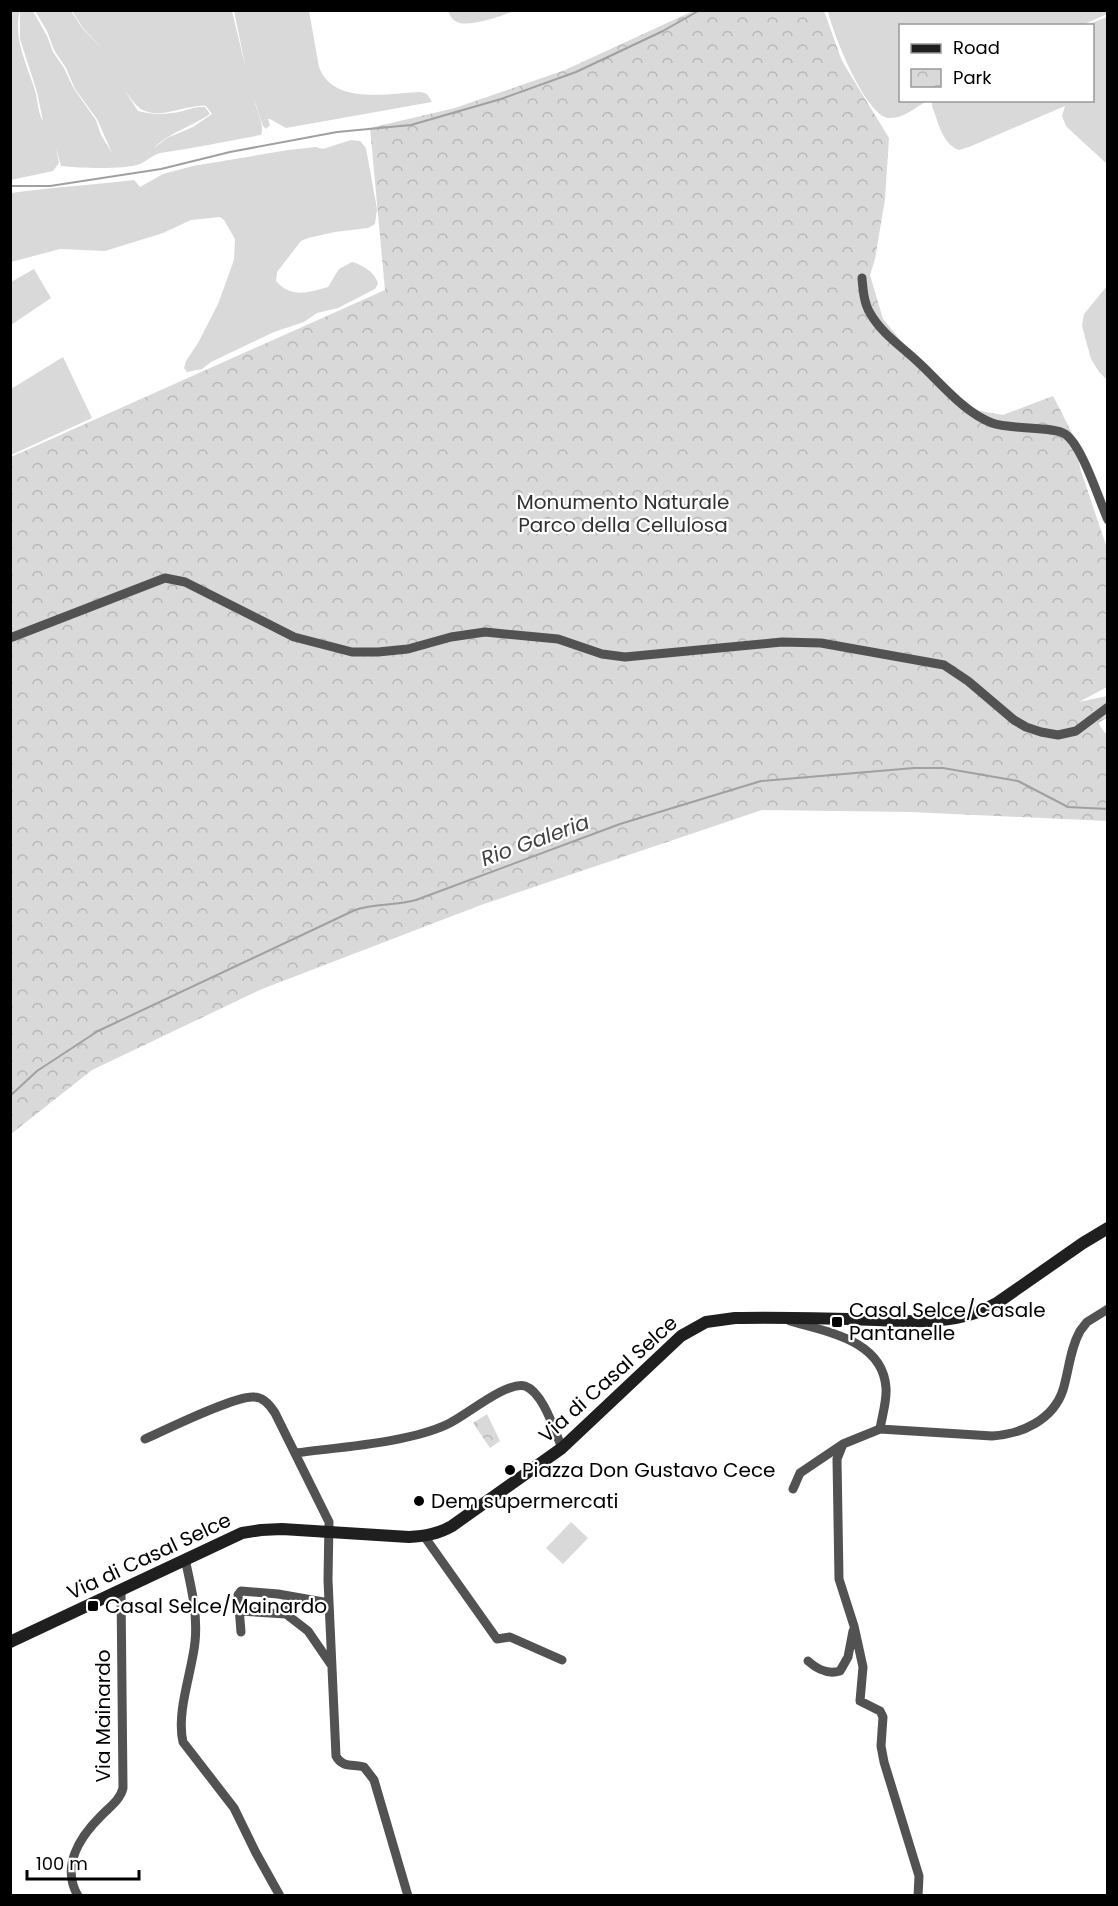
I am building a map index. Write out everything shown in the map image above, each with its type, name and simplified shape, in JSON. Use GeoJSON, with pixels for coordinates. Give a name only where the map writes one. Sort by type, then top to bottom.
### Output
{"type":"FeatureCollection","features":[{"type":"Feature","properties":{"kind":"main road","name":"Via di Casal Selce"},"geometry":{"type":"LineString","coordinates":[[10,1642],[230,1538],[254,1531],[282,1529],[404,1537],[441,1532],[453,1526],[562,1448],[672,1344],[687,1332],[706,1322],[721,1319],[782,1318],[924,1320],[969,1315],[986,1310],[1107,1228]]}},
{"type":"Feature","properties":{"kind":"street"},"geometry":{"type":"LineString","coordinates":[[862,278],[867,309],[878,325],[891,340],[973,412],[1001,426],[1052,430],[1067,435],[1081,457],[1107,520]]}},
{"type":"Feature","properties":{"kind":"street"},"geometry":{"type":"LineString","coordinates":[[10,638],[165,578],[172,578],[193,586],[294,637],[352,652],[408,649],[451,637],[485,632],[558,639],[602,654],[625,657],[808,641],[944,665],[968,681],[1014,720],[1041,732],[1058,735],[1076,731],[1107,707]]}},
{"type":"Feature","properties":{"kind":"street"},"geometry":{"type":"LineString","coordinates":[[793,1489],[800,1473],[843,1444],[880,1429],[992,1436],[1009,1434],[1035,1424],[1049,1413],[1060,1398],[1080,1330],[1087,1322],[1107,1309]]}},
{"type":"Feature","properties":{"kind":"street"},"geometry":{"type":"LineString","coordinates":[[782,1318],[854,1342],[865,1348],[875,1358],[882,1371],[886,1389],[880,1429]]}},
{"type":"Feature","properties":{"kind":"street"},"geometry":{"type":"LineString","coordinates":[[296,1453],[429,1431],[450,1424],[501,1393],[520,1386],[531,1389],[539,1398],[562,1448]]}},
{"type":"Feature","properties":{"kind":"street"},"geometry":{"type":"LineString","coordinates":[[145,1439],[227,1404],[254,1397],[266,1401],[273,1410],[328,1519],[329,1603],[336,1756],[340,1763],[345,1765],[364,1767],[374,1780],[408,1896]]}},
{"type":"Feature","properties":{"kind":"street"},"geometry":{"type":"LineString","coordinates":[[843,1444],[837,1466],[840,1579],[854,1626],[863,1669],[860,1701],[880,1711],[884,1717],[882,1755],[919,1874],[918,1896]]}},
{"type":"Feature","properties":{"kind":"street"},"geometry":{"type":"LineString","coordinates":[[424,1536],[469,1596],[497,1639],[510,1637],[562,1660]]}},
{"type":"Feature","properties":{"kind":"street"},"geometry":{"type":"LineString","coordinates":[[185,1559],[193,1600],[196,1633],[184,1701],[181,1732],[183,1742],[234,1808],[258,1858],[280,1896]]}},
{"type":"Feature","properties":{"kind":"street","name":"Via Mainardo"},"geometry":{"type":"LineString","coordinates":[[78,1896],[70,1874],[74,1853],[93,1824],[118,1799],[123,1788],[121,1590]]}},
{"type":"Feature","properties":{"kind":"street"},"geometry":{"type":"LineString","coordinates":[[241,1632],[238,1595],[242,1592],[278,1594],[329,1603]]}},
{"type":"Feature","properties":{"kind":"street"},"geometry":{"type":"LineString","coordinates":[[286,1614],[288,1596]]}},
{"type":"Feature","properties":{"kind":"street"},"geometry":{"type":"LineString","coordinates":[[240,1611],[286,1614],[308,1631],[332,1666]]}},
{"type":"Feature","properties":{"kind":"street"},"geometry":{"type":"LineString","coordinates":[[808,1661],[821,1670],[840,1671],[848,1657],[854,1626]]}},
{"type":"Feature","properties":{"kind":"green space"},"geometry":{"type":"Polygon","coordinates":[[[11,10],[33,11],[53,52],[74,89],[96,120],[101,135],[112,153],[97,119],[75,89],[35,11],[71,11],[83,29],[102,48],[83,28],[72,11],[232,11],[246,69],[234,11],[309,11],[319,67],[326,79],[336,88],[349,92],[379,95],[421,92],[427,94],[432,102],[286,128],[268,119],[270,125],[266,129],[254,99],[261,122],[261,135],[160,153],[140,164],[123,167],[61,166],[56,148],[59,163],[53,171],[11,180],[11,10]],[[20,11],[18,32],[22,53],[43,121],[37,92],[20,39],[20,11]],[[125,91],[138,111],[163,114],[205,107],[210,114],[166,138],[154,148],[167,138],[193,127],[212,114],[206,106],[190,107],[165,113],[148,112],[141,109],[125,91]]]}},
{"type":"Feature","properties":{"kind":"green space"},"geometry":{"type":"Polygon","coordinates":[[[448,10],[515,11],[486,20],[462,23],[454,20],[448,10]]]}},
{"type":"Feature","properties":{"kind":"green space"},"geometry":{"type":"Polygon","coordinates":[[[1107,10],[1107,14],[1085,24],[899,24],[899,102],[925,102],[904,115],[889,118],[880,114],[870,104],[851,72],[828,11],[1107,10]]]}},
{"type":"Feature","properties":{"kind":"green space","name":"Monumento Naturale Parco della Cellulosa"},"geometry":{"type":"Polygon","coordinates":[[[693,11],[824,11],[842,61],[889,138],[885,199],[875,259],[870,275],[883,319],[907,348],[975,410],[1003,415],[1053,396],[1076,441],[1080,468],[1107,548],[1107,687],[1079,702],[1107,696],[1107,718],[1098,723],[1105,733],[1107,732],[1107,821],[911,812],[762,810],[481,905],[262,989],[92,1070],[11,1134],[11,457],[385,290],[370,128],[455,108],[565,70],[693,11]]]}},
{"type":"Feature","properties":{"kind":"green space"},"geometry":{"type":"Polygon","coordinates":[[[1107,17],[1107,164],[1066,126],[1062,116],[1065,106],[969,147],[959,150],[948,143],[939,125],[932,102],[1094,102],[1094,24],[1089,24],[1107,17]]]}},
{"type":"Feature","properties":{"kind":"green space"},"geometry":{"type":"Polygon","coordinates":[[[351,140],[360,141],[366,148],[377,209],[375,224],[368,228],[335,232],[301,241],[277,272],[276,281],[294,292],[313,291],[328,287],[339,269],[352,262],[365,267],[372,273],[378,284],[375,289],[338,308],[317,313],[304,322],[274,332],[211,362],[202,369],[187,372],[184,368],[218,304],[234,260],[235,239],[220,217],[191,220],[163,233],[105,251],[60,249],[11,262],[11,193],[134,180],[140,187],[163,174],[193,166],[288,150],[316,147],[323,149],[351,140]]]}},
{"type":"Feature","properties":{"kind":"green space"},"geometry":{"type":"Polygon","coordinates":[[[34,269],[51,298],[11,325],[11,282],[34,269]]]}},
{"type":"Feature","properties":{"kind":"green space"},"geometry":{"type":"Polygon","coordinates":[[[1107,286],[1107,380],[1091,359],[1082,326],[1084,314],[1107,286]]]}},
{"type":"Feature","properties":{"kind":"green space"},"geometry":{"type":"Polygon","coordinates":[[[63,357],[92,418],[11,455],[11,389],[63,357]]]}},
{"type":"Feature","properties":{"kind":"green space"},"geometry":{"type":"Polygon","coordinates":[[[487,1414],[500,1441],[490,1448],[473,1423],[487,1414]]]}},
{"type":"Feature","properties":{"kind":"green space"},"geometry":{"type":"Polygon","coordinates":[[[571,1522],[588,1538],[563,1564],[546,1548],[571,1522]]]}},
{"type":"Feature","properties":{"kind":"waterway"},"geometry":{"type":"LineString","coordinates":[[10,186],[50,186],[161,169],[230,152],[337,132],[411,125],[501,99],[576,72],[663,31],[700,10]]}},
{"type":"Feature","properties":{"kind":"waterway","name":"Rio Galeria"},"geometry":{"type":"LineString","coordinates":[[10,1096],[37,1071],[98,1031],[355,910],[416,900],[620,824],[761,781],[914,768],[943,768],[1018,781],[1068,807],[1108,809]]}},
{"type":"Feature","properties":{"kind":"place","name":"Casal Selce/Casale Pantanelle"},"geometry":{"type":"Point","coordinates":[837,1322]}},
{"type":"Feature","properties":{"kind":"place","name":"Piazza Don Gustavo Cece"},"geometry":{"type":"Point","coordinates":[510,1470]}},
{"type":"Feature","properties":{"kind":"place","name":"Dem supermercati"},"geometry":{"type":"Point","coordinates":[419,1501]}},
{"type":"Feature","properties":{"kind":"place","name":"Casal Selce/Mainardo"},"geometry":{"type":"Point","coordinates":[93,1606]}}]}
